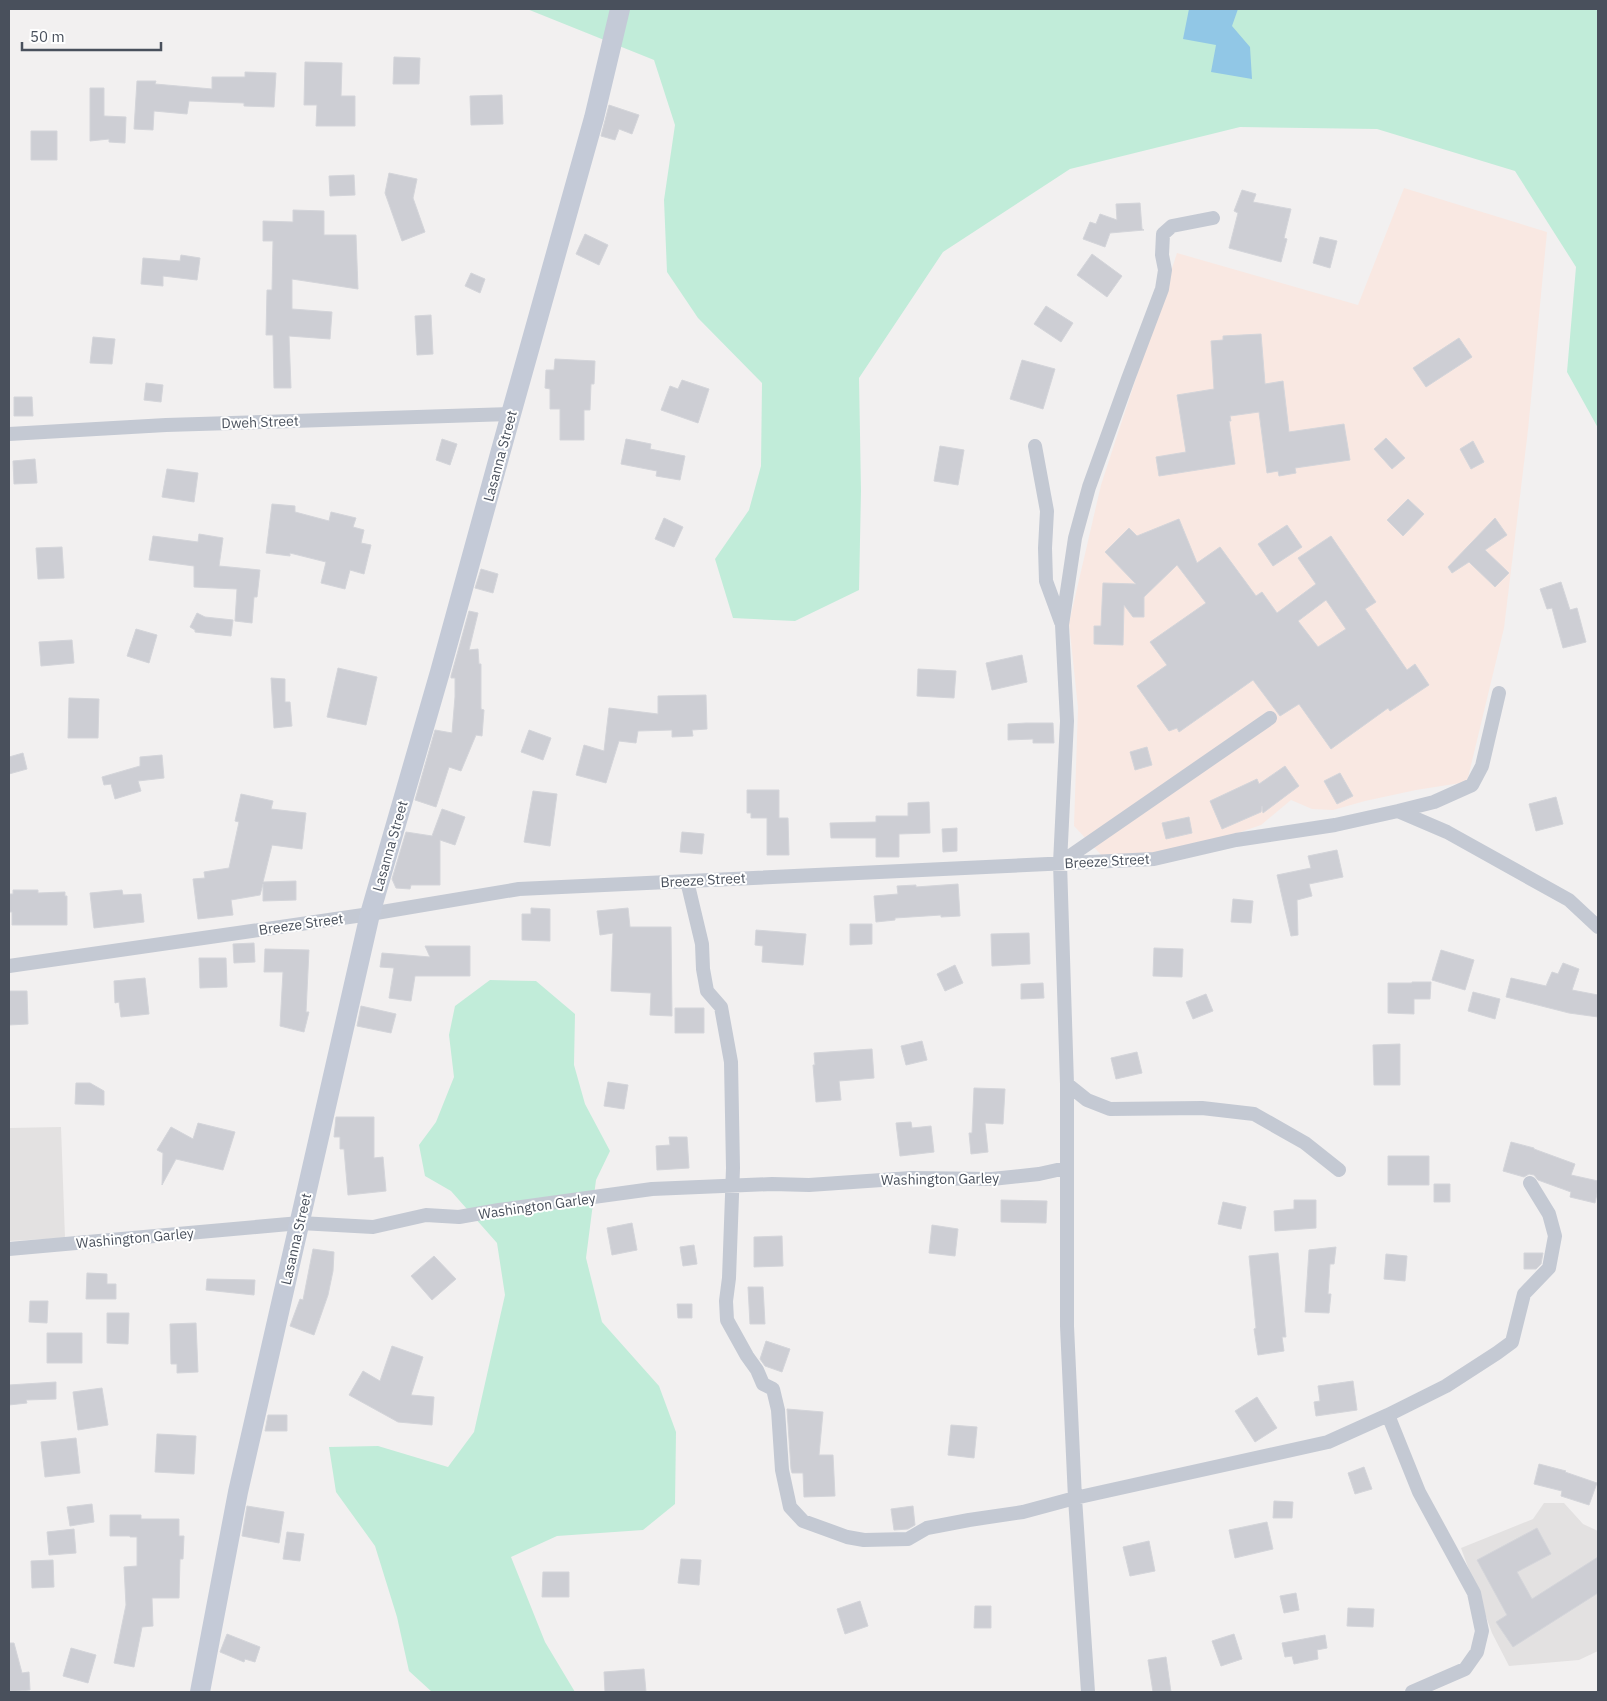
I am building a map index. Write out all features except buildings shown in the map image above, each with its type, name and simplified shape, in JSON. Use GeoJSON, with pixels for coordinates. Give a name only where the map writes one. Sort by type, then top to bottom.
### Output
{"type":"FeatureCollection","features":[{"type":"Feature","properties":{"kind":"street","name":"Lasanna Street"},"geometry":{"type":"LineString","coordinates":[[200,1692],[238,1492],[370,914],[440,672],[594,118],[620,9]]}},
{"type":"Feature","properties":{"kind":"street"},"geometry":{"type":"LineString","coordinates":[[1088,1692],[1067,1326],[1066,1084],[1060,863],[1068,721],[1062,625],[1076,538],[1089,487],[1162,289],[1166,270],[1162,255],[1163,234],[1172,226],[1213,218]]}},
{"type":"Feature","properties":{"kind":"street","name":"Dweh Street"},"geometry":{"type":"LineString","coordinates":[[9,434],[166,425],[511,414]]}},
{"type":"Feature","properties":{"kind":"street"},"geometry":{"type":"LineString","coordinates":[[1035,446],[1047,511],[1046,582],[1062,625]]}},
{"type":"Feature","properties":{"kind":"street","name":"Breeze Street"},"geometry":{"type":"LineString","coordinates":[[9,966],[370,914],[519,889],[1154,859],[1236,840],[1335,825],[1398,811],[1434,802],[1472,785],[1482,766],[1499,692]]}},
{"type":"Feature","properties":{"kind":"street"},"geometry":{"type":"LineString","coordinates":[[1060,863],[1270,718]]}},
{"type":"Feature","properties":{"kind":"street"},"geometry":{"type":"LineString","coordinates":[[1398,811],[1447,832],[1569,900],[1598,927]]}},
{"type":"Feature","properties":{"kind":"street"},"geometry":{"type":"LineString","coordinates":[[687,881],[702,944],[703,970],[707,991],[721,1007],[729,1047],[732,1084],[732,1186],[726,1320],[757,1370],[763,1384],[773,1389],[778,1410],[782,1470],[790,1506],[802,1521],[847,1537],[864,1540],[908,1539],[927,1528],[1023,1512],[1076,1498],[1328,1442],[1388,1415],[1446,1386],[1497,1354],[1512,1342],[1524,1294],[1549,1268],[1555,1236],[1549,1214],[1530,1183]]}},
{"type":"Feature","properties":{"kind":"street"},"geometry":{"type":"LineString","coordinates":[[1066,1084],[1087,1100],[1110,1109],[1144,1107],[1202,1108],[1254,1114],[1305,1143],[1339,1170]]}},
{"type":"Feature","properties":{"kind":"street","name":"Washington Garley"},"geometry":{"type":"LineString","coordinates":[[9,1249],[300,1223],[373,1227],[426,1216],[459,1217],[652,1190],[772,1184],[809,1185],[911,1178],[992,1179],[1039,1174],[1066,1168]]}},
{"type":"Feature","properties":{"kind":"street"},"geometry":{"type":"LineString","coordinates":[[1388,1415],[1419,1492],[1474,1593],[1482,1631],[1477,1652],[1465,1669],[1412,1692]]}},
{"type":"Feature","properties":{"kind":"shaded area"},"geometry":{"type":"Polygon","coordinates":[[[1404,188],[1547,232],[1528,430],[1504,628],[1467,782],[1416,790],[1333,810],[1312,809],[1291,800],[1261,825],[1226,837],[1144,856],[1106,860],[1074,826],[1078,708],[1069,623],[1101,485],[1177,253],[1358,305],[1404,188]]]}},
{"type":"Feature","properties":{"kind":"shaded area"},"geometry":{"type":"Polygon","coordinates":[[[61,1127],[65,1238],[9,1241],[9,1128],[61,1127]]]}},
{"type":"Feature","properties":{"kind":"shaded area"},"geometry":{"type":"Polygon","coordinates":[[[1544,1503],[1564,1503],[1583,1524],[1598,1531],[1598,1651],[1579,1660],[1509,1666],[1492,1633],[1461,1548],[1533,1519],[1544,1503]]]}},
{"type":"Feature","properties":{"kind":"green space"},"geometry":{"type":"Polygon","coordinates":[[[527,9],[1598,9],[1598,428],[1567,372],[1576,267],[1515,171],[1377,129],[1240,127],[1070,169],[943,252],[859,378],[861,491],[859,590],[795,621],[733,618],[715,559],[749,510],[761,466],[762,383],[698,318],[667,272],[664,200],[675,125],[654,60],[527,9]]]}},
{"type":"Feature","properties":{"kind":"green space"},"geometry":{"type":"Polygon","coordinates":[[[490,980],[536,981],[575,1014],[574,1065],[585,1104],[610,1151],[596,1180],[586,1258],[602,1322],[659,1386],[676,1432],[675,1504],[643,1530],[557,1536],[511,1557],[545,1642],[575,1692],[432,1692],[409,1671],[397,1617],[375,1546],[336,1492],[329,1447],[378,1446],[448,1467],[474,1432],[505,1295],[497,1243],[451,1191],[425,1176],[419,1145],[436,1122],[454,1077],[449,1035],[455,1006],[490,980]]]}},
{"type":"Feature","properties":{"kind":"water"},"geometry":{"type":"Polygon","coordinates":[[[1189,9],[1238,9],[1232,26],[1250,47],[1252,79],[1211,72],[1216,45],[1183,39],[1189,9]]]}}]}
